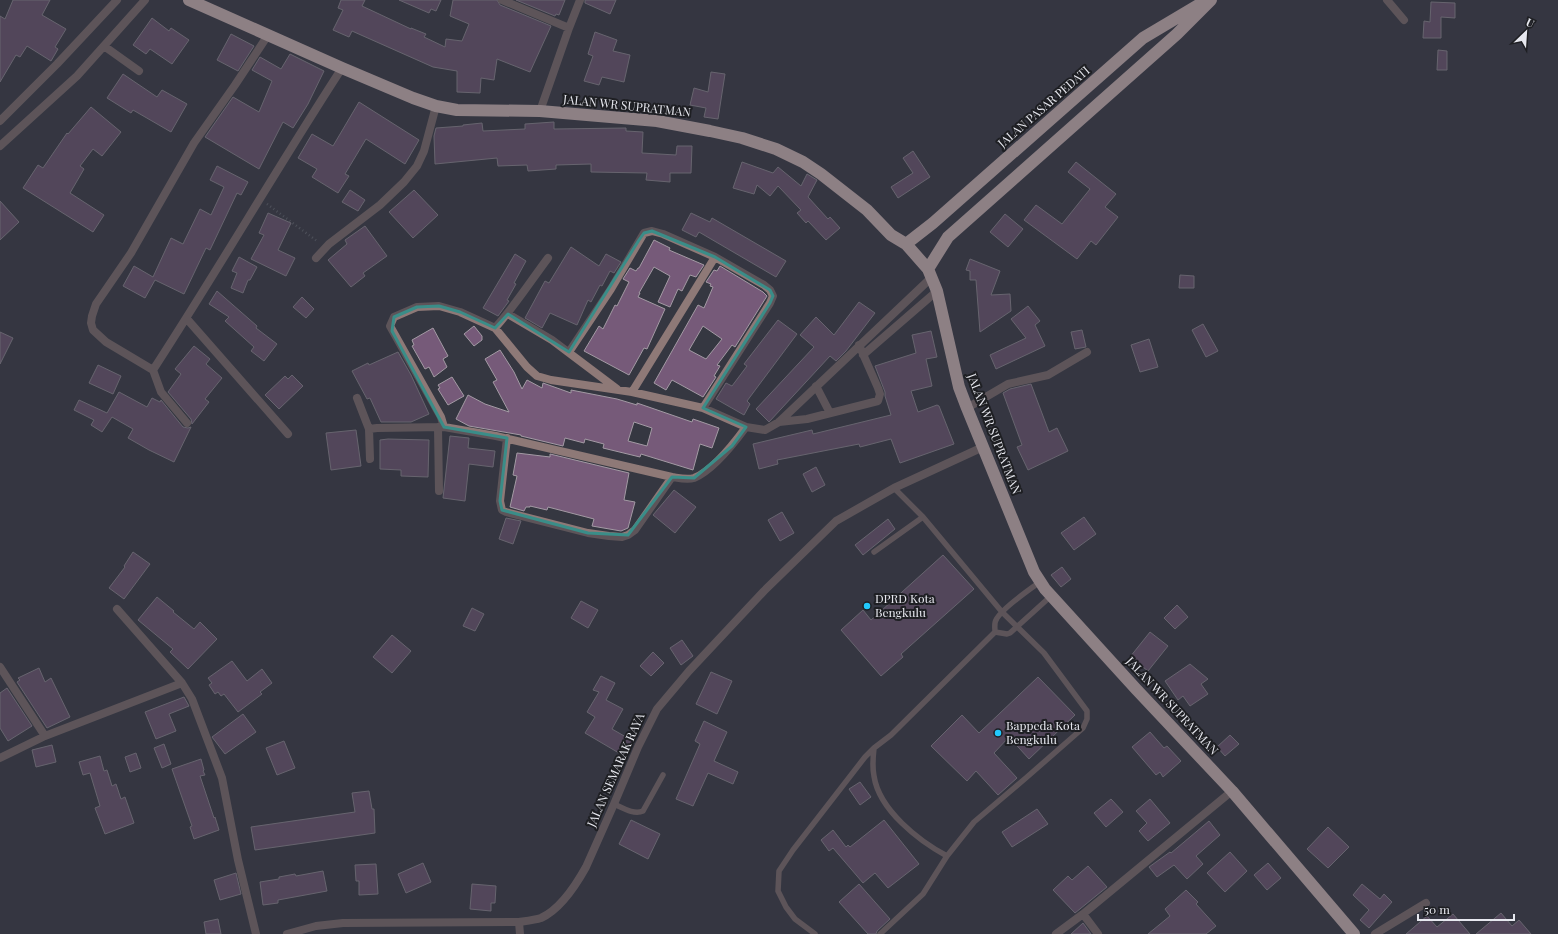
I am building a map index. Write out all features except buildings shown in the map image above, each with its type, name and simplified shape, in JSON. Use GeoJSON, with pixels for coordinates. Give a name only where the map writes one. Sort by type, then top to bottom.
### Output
{"type":"FeatureCollection","features":[{"type":"Feature","properties":{"kind":"highway","name":"JALAN WR SUPRATMAN"},"geometry":{"type":"LineString","coordinates":[[189,0],[342,68],[412,98],[436,106],[464,110],[540,111],[657,121],[710,130],[742,138],[776,149],[803,162],[867,210],[891,235],[906,244],[930,273],[937,291],[960,387],[967,408],[1034,572],[1040,582],[1051,596],[1232,791],[1354,934]]}},
{"type":"Feature","properties":{"kind":"highway","name":"JALAN PASAR PEDATI"},"geometry":{"type":"LineString","coordinates":[[906,244],[939,218],[1143,38],[1207,0]]}},
{"type":"Feature","properties":{"kind":"highway"},"geometry":{"type":"LineString","coordinates":[[930,273],[948,237],[1177,34],[1211,0]]}},
{"type":"Feature","properties":{"kind":"street"},"geometry":{"type":"LineString","coordinates":[[0,121],[57,64],[117,0]]}},
{"type":"Feature","properties":{"kind":"street"},"geometry":{"type":"LineString","coordinates":[[0,146],[77,76],[145,0]]}},
{"type":"Feature","properties":{"kind":"street"},"geometry":{"type":"LineString","coordinates":[[502,0],[568,28]]}},
{"type":"Feature","properties":{"kind":"street"},"geometry":{"type":"LineString","coordinates":[[540,111],[568,28],[580,0]]}},
{"type":"Feature","properties":{"kind":"street"},"geometry":{"type":"LineString","coordinates":[[1387,0],[1404,20]]}},
{"type":"Feature","properties":{"kind":"street"},"geometry":{"type":"LineString","coordinates":[[187,423],[162,392],[153,370],[106,342],[93,330],[91,322],[92,316],[96,304],[131,253],[194,143],[268,35]]}},
{"type":"Feature","properties":{"kind":"street"},"geometry":{"type":"LineString","coordinates":[[104,46],[139,71]]}},
{"type":"Feature","properties":{"kind":"street"},"geometry":{"type":"LineString","coordinates":[[153,370],[187,319],[342,68]]}},
{"type":"Feature","properties":{"kind":"street"},"geometry":{"type":"LineString","coordinates":[[316,258],[326,248],[380,205],[404,182],[416,166],[424,151],[436,106]]}},
{"type":"Feature","properties":{"kind":"street"},"geometry":{"type":"LineString","coordinates":[[569,352],[611,289],[644,233],[652,231],[663,234],[716,257],[764,285],[770,290],[773,296],[703,408]]}},
{"type":"Feature","properties":{"kind":"street"},"geometry":{"type":"LineString","coordinates":[[632,392],[716,257]]}},
{"type":"Feature","properties":{"kind":"street"},"geometry":{"type":"LineString","coordinates":[[495,328],[508,314],[526,286],[548,258]]}},
{"type":"Feature","properties":{"kind":"street"},"geometry":{"type":"LineString","coordinates":[[439,491],[441,418],[392,331],[391,322],[394,317],[417,307],[439,306],[460,312],[495,328],[527,367],[537,376],[551,380],[632,392],[703,408],[746,427],[765,430],[779,422],[859,345],[930,273]]}},
{"type":"Feature","properties":{"kind":"street"},"geometry":{"type":"LineString","coordinates":[[863,355],[937,291]]}},
{"type":"Feature","properties":{"kind":"street"},"geometry":{"type":"LineString","coordinates":[[508,314],[552,340],[619,390]]}},
{"type":"Feature","properties":{"kind":"street"},"geometry":{"type":"LineString","coordinates":[[187,319],[288,434]]}},
{"type":"Feature","properties":{"kind":"street"},"geometry":{"type":"LineString","coordinates":[[779,422],[807,419],[878,401],[880,394],[878,388],[859,345]]}},
{"type":"Feature","properties":{"kind":"street"},"geometry":{"type":"LineString","coordinates":[[967,408],[1008,384],[1048,375],[1087,352]]}},
{"type":"Feature","properties":{"kind":"street"},"geometry":{"type":"LineString","coordinates":[[816,386],[830,413]]}},
{"type":"Feature","properties":{"kind":"street"},"geometry":{"type":"LineString","coordinates":[[357,398],[369,429],[370,459]]}},
{"type":"Feature","properties":{"kind":"street"},"geometry":{"type":"LineString","coordinates":[[369,429],[441,427],[507,438],[672,477],[687,479],[694,478],[708,468],[732,446],[746,427]]}},
{"type":"Feature","properties":{"kind":"street"},"geometry":{"type":"LineString","coordinates":[[507,438],[500,501],[502,510],[588,533],[615,537],[628,535],[635,530],[672,477]]}},
{"type":"Feature","properties":{"kind":"street","name":"JALAN SEMARAK RAYA"},"geometry":{"type":"LineString","coordinates":[[287,934],[316,926],[343,923],[520,922],[541,918],[559,904],[575,885],[586,867],[651,719],[665,698],[764,591],[836,521],[894,488],[983,447]]}},
{"type":"Feature","properties":{"kind":"street"},"geometry":{"type":"LineString","coordinates":[[117,609],[182,683],[192,698],[222,778],[238,860],[256,934]]}},
{"type":"Feature","properties":{"kind":"street"},"geometry":{"type":"LineString","coordinates":[[0,667],[45,736]]}},
{"type":"Feature","properties":{"kind":"street"},"geometry":{"type":"LineString","coordinates":[[0,758],[45,736],[182,683]]}},
{"type":"Feature","properties":{"kind":"street"},"geometry":{"type":"LineString","coordinates":[[1056,934],[1083,914],[1232,791]]}},
{"type":"Feature","properties":{"kind":"street"},"geometry":{"type":"LineString","coordinates":[[1375,934],[1426,903]]}},
{"type":"Feature","properties":{"kind":"street"},"geometry":{"type":"LineString","coordinates":[[1083,914],[1098,934]]}},
{"type":"Feature","properties":{"kind":"street"},"geometry":{"type":"LineString","coordinates":[[520,922],[520,934]]}},
{"type":"Feature","properties":{"kind":"lane"},"geometry":{"type":"LineString","coordinates":[[880,934],[923,894],[947,856],[974,822],[1083,728],[1087,719],[1087,711],[1044,653],[1002,612],[923,517],[894,488]]}},
{"type":"Feature","properties":{"kind":"lane"},"geometry":{"type":"LineString","coordinates":[[874,552],[923,517]]}},
{"type":"Feature","properties":{"kind":"lane"},"geometry":{"type":"LineString","coordinates":[[815,934],[795,919],[786,907],[778,891],[779,871],[793,850],[865,757],[891,735],[995,632],[995,621],[1002,612],[1040,582]]}},
{"type":"Feature","properties":{"kind":"lane"},"geometry":{"type":"LineString","coordinates":[[995,632],[1007,634],[1017,627],[1051,596]]}},
{"type":"Feature","properties":{"kind":"lane"},"geometry":{"type":"LineString","coordinates":[[874,748],[874,777],[882,799],[901,822],[920,840],[947,856]]}},
{"type":"Feature","properties":{"kind":"lane"},"geometry":{"type":"LineString","coordinates":[[614,804],[634,813],[643,811],[663,775]]}},
{"type":"Feature","properties":{"kind":"path"},"geometry":{"type":"LineString","coordinates":[[260,199],[326,248]]}},
{"type":"Feature","properties":{"kind":"highlighted area"},"geometry":{"type":"Polygon","coordinates":[[[652,231],[715,257],[770,290],[773,296],[770,303],[703,408],[746,427],[732,446],[694,478],[672,477],[628,535],[588,533],[502,510],[500,501],[507,438],[444,427],[392,331],[394,317],[417,307],[439,306],[460,312],[495,328],[508,314],[569,352],[639,240],[644,233],[652,231]]]}},
{"type":"Feature","properties":{"kind":"place","name":"DPRD Kota Bengkulu"},"geometry":{"type":"Point","coordinates":[867,606]}},
{"type":"Feature","properties":{"kind":"place","name":"Bappeda Kota Bengkulu"},"geometry":{"type":"Point","coordinates":[998,733]}}]}
